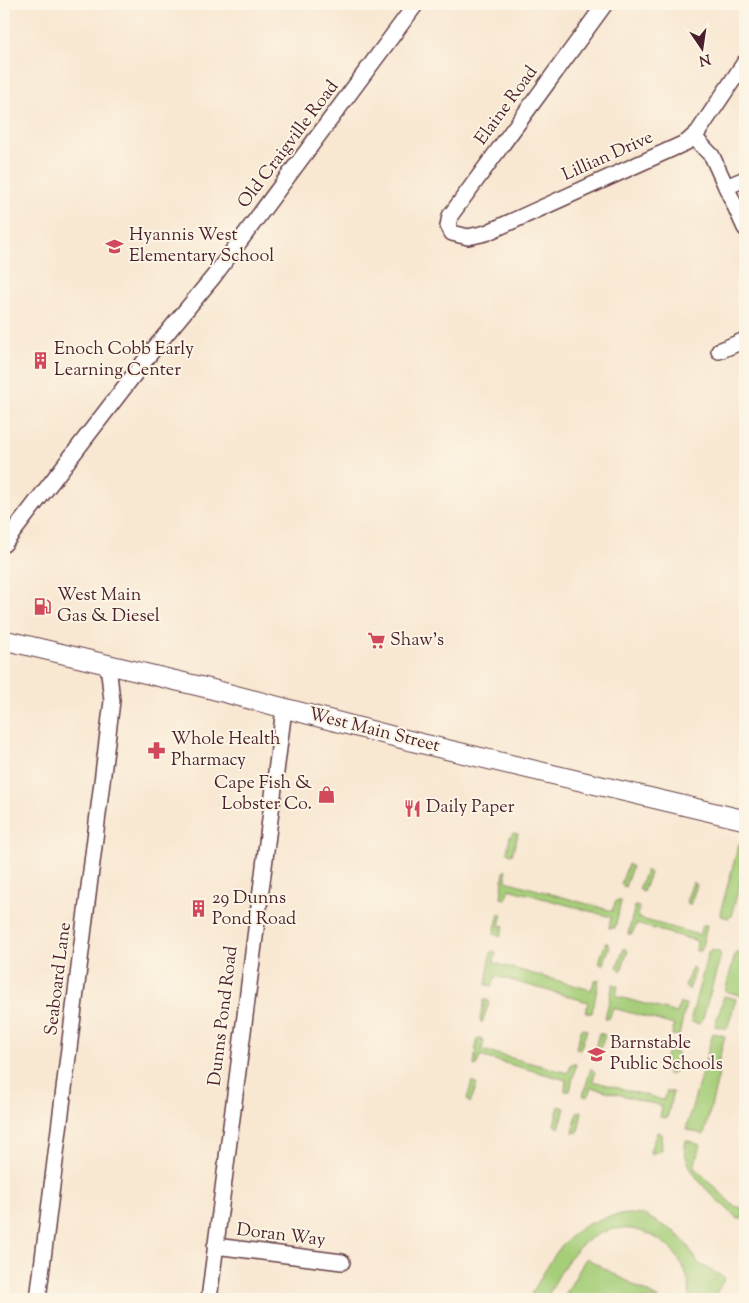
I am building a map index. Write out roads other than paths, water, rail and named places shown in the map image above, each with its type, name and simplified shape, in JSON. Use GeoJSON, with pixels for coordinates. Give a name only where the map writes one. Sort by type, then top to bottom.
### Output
{"type":"FeatureCollection","features":[{"type":"Feature","properties":{"kind":"main road","name":"West Main Street"},"geometry":{"type":"LineString","coordinates":[[4,640],[745,820]]}},
{"type":"Feature","properties":{"kind":"street","name":"Old Craigville Road"},"geometry":{"type":"LineString","coordinates":[[4,544],[153,350],[214,276],[416,4]]}},
{"type":"Feature","properties":{"kind":"street","name":"Elaine Road"},"geometry":{"type":"LineString","coordinates":[[452,233],[448,226],[450,216],[605,4]]}},
{"type":"Feature","properties":{"kind":"street","name":"Lillian Drive"},"geometry":{"type":"LineString","coordinates":[[452,233],[468,237],[486,232],[680,146],[694,137],[745,62]]}},
{"type":"Feature","properties":{"kind":"street"},"geometry":{"type":"LineString","coordinates":[[694,137],[708,150],[745,228]]}},
{"type":"Feature","properties":{"kind":"street"},"geometry":{"type":"LineString","coordinates":[[726,187],[745,179]]}},
{"type":"Feature","properties":{"kind":"street"},"geometry":{"type":"LineString","coordinates":[[719,351],[745,340]]}},
{"type":"Feature","properties":{"kind":"street","name":"Seaboard Lane"},"geometry":{"type":"LineString","coordinates":[[38,1299],[112,702],[108,664]]}},
{"type":"Feature","properties":{"kind":"street","name":"Dunns Pond Road"},"geometry":{"type":"LineString","coordinates":[[208,1299],[284,709]]}},
{"type":"Feature","properties":{"kind":"street","name":"Doran Way"},"geometry":{"type":"LineString","coordinates":[[215,1246],[342,1262]]}},
{"type":"Feature","properties":{"kind":"place","name":"Hyannis West Elementary School"},"geometry":{"type":"Point","coordinates":[115,246]}},
{"type":"Feature","properties":{"kind":"place","name":"Enoch Cobb Early Learning Center"},"geometry":{"type":"Point","coordinates":[40,360]}},
{"type":"Feature","properties":{"kind":"place","name":"West Main Gas & Diesel"},"geometry":{"type":"Point","coordinates":[43,606]}},
{"type":"Feature","properties":{"kind":"place","name":"Shaw's"},"geometry":{"type":"Point","coordinates":[376,641]}},
{"type":"Feature","properties":{"kind":"place","name":"Whole Health Pharmacy"},"geometry":{"type":"Point","coordinates":[157,750]}},
{"type":"Feature","properties":{"kind":"place","name":"Cape Fish & Lobster Co."},"geometry":{"type":"Point","coordinates":[326,794]}},
{"type":"Feature","properties":{"kind":"place","name":"Daily Paper"},"geometry":{"type":"Point","coordinates":[412,808]}},
{"type":"Feature","properties":{"kind":"place","name":"29 Dunns Pond Road"},"geometry":{"type":"Point","coordinates":[198,909]}},
{"type":"Feature","properties":{"kind":"place","name":"Barnstable Public Schools"},"geometry":{"type":"Point","coordinates":[596,1054]}}]}
